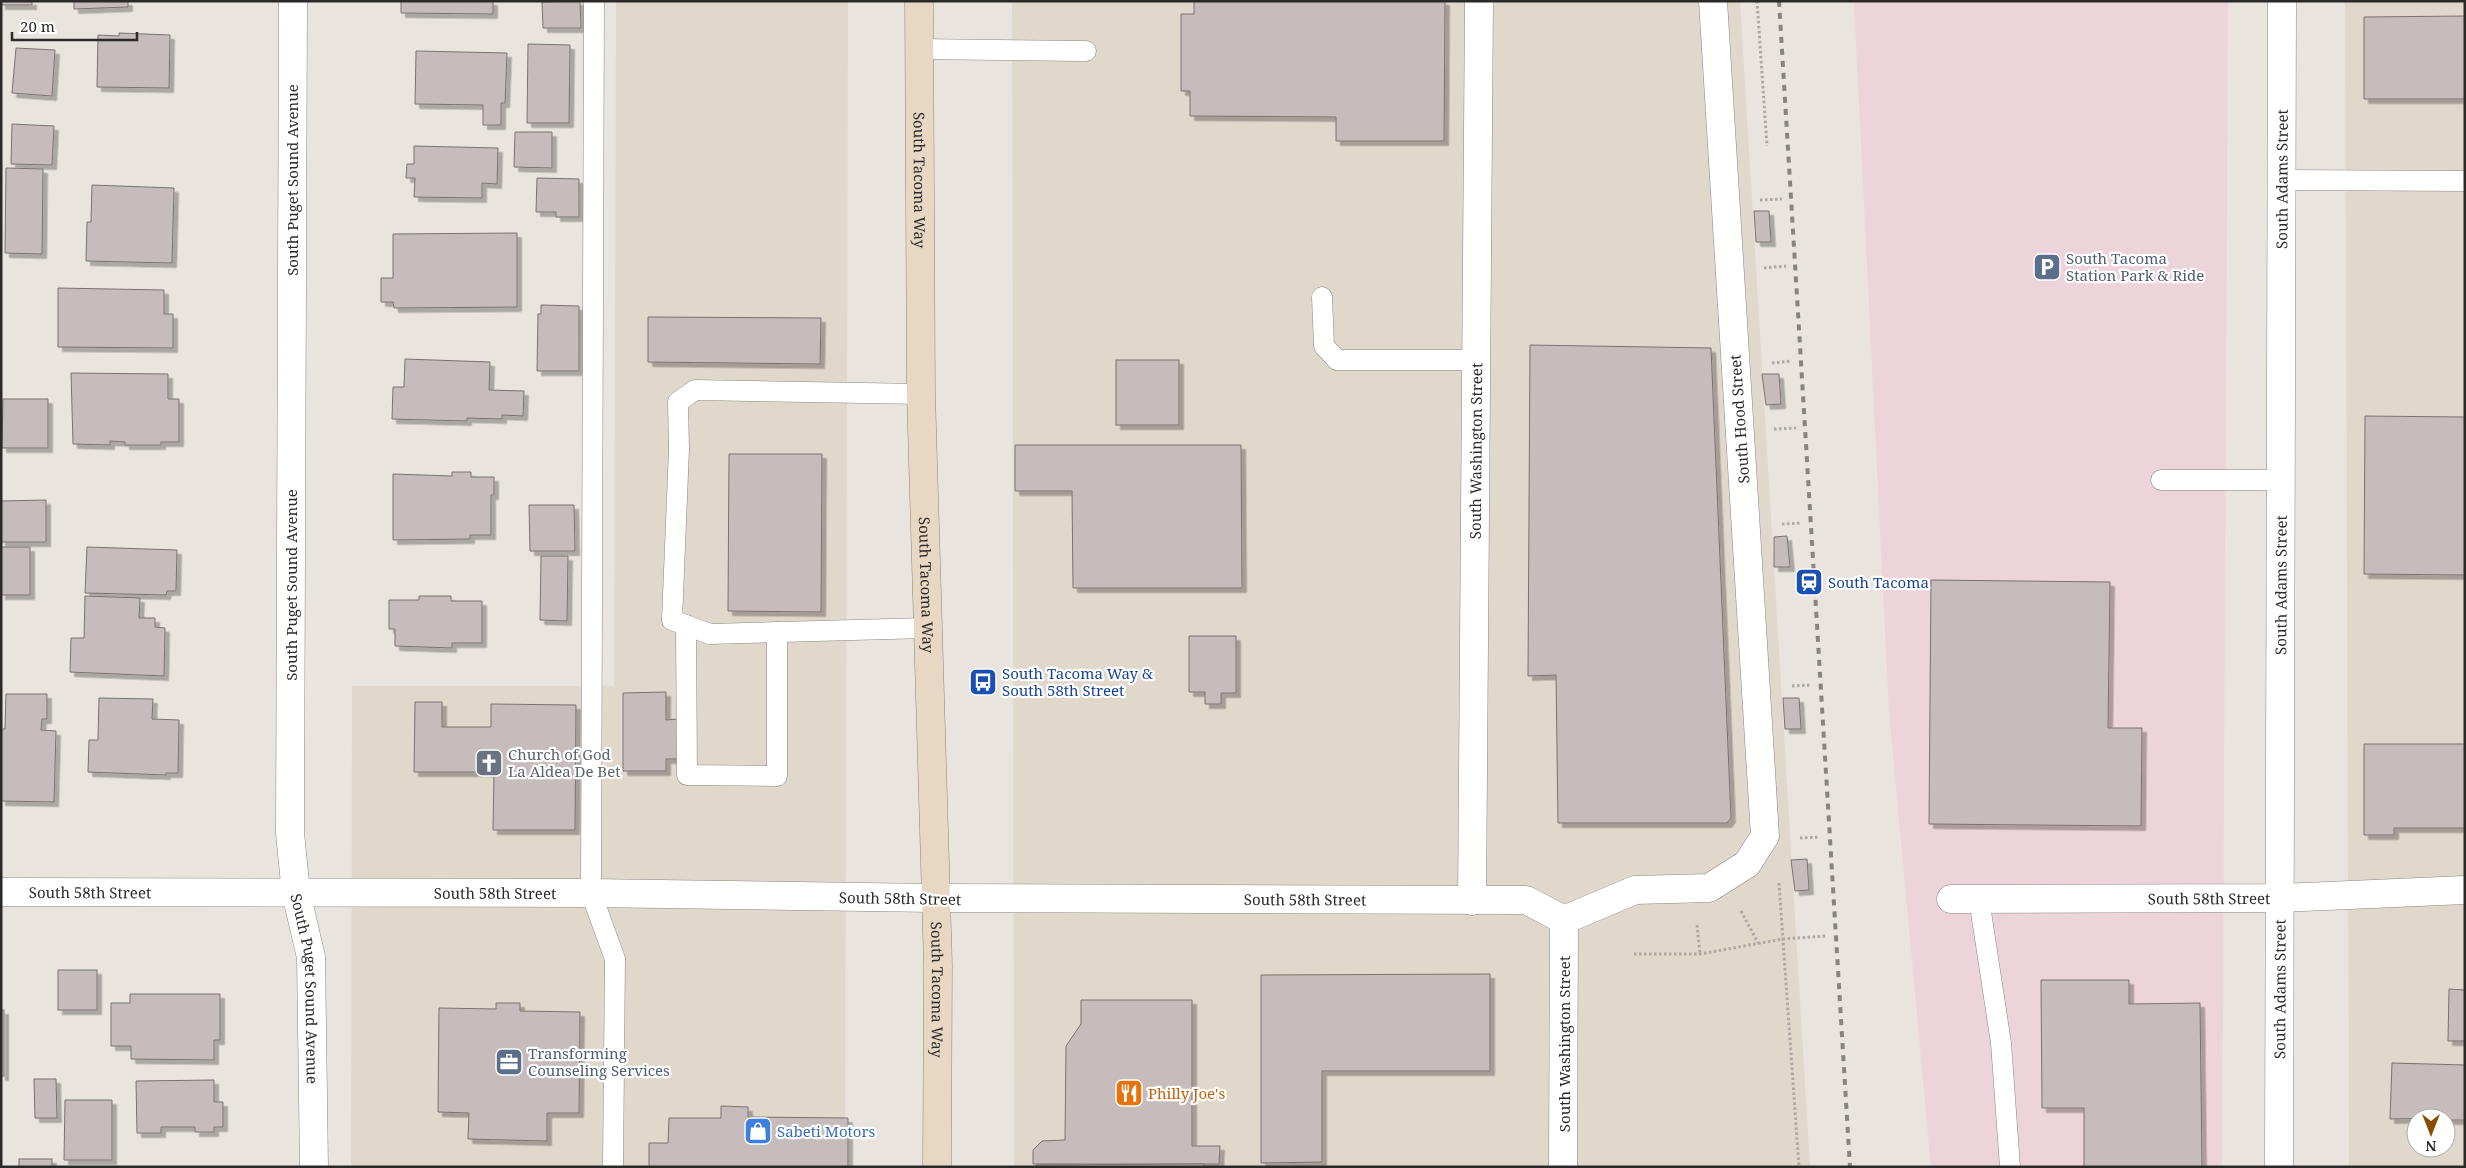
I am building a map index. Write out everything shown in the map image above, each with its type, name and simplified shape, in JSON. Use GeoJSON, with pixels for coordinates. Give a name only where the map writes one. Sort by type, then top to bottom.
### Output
{"type":"FeatureCollection","features":[{"type":"Feature","properties":{"kind":"main road","name":"South Tacoma Way"},"geometry":{"type":"LineString","coordinates":[[919,1],[921,394],[934,898],[938,965],[937,1167]]}},
{"type":"Feature","properties":{"kind":"street","name":"South Puget Sound Avenue"},"geometry":{"type":"LineString","coordinates":[[293,1],[290,833],[296,893],[311,957],[314,1167]]}},
{"type":"Feature","properties":{"kind":"street","name":"South Washington Street"},"geometry":{"type":"LineString","coordinates":[[1472,901],[1479,1]]}},
{"type":"Feature","properties":{"kind":"street","name":"South Hood Street"},"geometry":{"type":"LineString","coordinates":[[1564,920],[1635,890],[1709,888],[1747,864],[1765,836],[1713,1]]}},
{"type":"Feature","properties":{"kind":"street","name":"South Adams Street"},"geometry":{"type":"LineString","coordinates":[[2279,1167],[2282,1]]}},
{"type":"Feature","properties":{"kind":"street","name":"South 58th Street"},"geometry":{"type":"LineString","coordinates":[[1952,899],[2279,898],[2465,890]]}},
{"type":"Feature","properties":{"kind":"street","name":"South 58th Street"},"geometry":{"type":"LineString","coordinates":[[1,892],[591,893],[934,898],[1526,900],[1564,920]]}},
{"type":"Feature","properties":{"kind":"street","name":"South Washington Street"},"geometry":{"type":"LineString","coordinates":[[1563,1167],[1564,920]]}},
{"type":"Feature","properties":{"kind":"lane"},"geometry":{"type":"LineString","coordinates":[[594,1],[591,893],[615,959],[613,1167]]}},
{"type":"Feature","properties":{"kind":"lane"},"geometry":{"type":"LineString","coordinates":[[919,49],[1086,51]]}},
{"type":"Feature","properties":{"kind":"lane"},"geometry":{"type":"LineString","coordinates":[[2282,180],[2465,181]]}},
{"type":"Feature","properties":{"kind":"lane"},"geometry":{"type":"LineString","coordinates":[[1322,297],[1324,346],[1337,360],[1476,360]]}},
{"type":"Feature","properties":{"kind":"lane"},"geometry":{"type":"LineString","coordinates":[[921,394],[695,390],[678,402],[679,449],[672,620],[710,634],[926,628]]}},
{"type":"Feature","properties":{"kind":"lane"},"geometry":{"type":"LineString","coordinates":[[2161,480],[2280,480]]}},
{"type":"Feature","properties":{"kind":"lane"},"geometry":{"type":"LineString","coordinates":[[686,625],[687,774],[777,776],[777,632]]}},
{"type":"Feature","properties":{"kind":"lane"},"geometry":{"type":"LineString","coordinates":[[1978,899],[2001,1043],[2010,1167]]}},
{"type":"Feature","properties":{"kind":"path"},"geometry":{"type":"LineString","coordinates":[[1757,1],[1767,146]]}},
{"type":"Feature","properties":{"kind":"path"},"geometry":{"type":"LineString","coordinates":[[1756,200],[1782,198]]}},
{"type":"Feature","properties":{"kind":"path"},"geometry":{"type":"LineString","coordinates":[[1760,268],[1786,266]]}},
{"type":"Feature","properties":{"kind":"path"},"geometry":{"type":"LineString","coordinates":[[1766,363],[1792,361]]}},
{"type":"Feature","properties":{"kind":"path"},"geometry":{"type":"LineString","coordinates":[[1770,429],[1796,428]]}},
{"type":"Feature","properties":{"kind":"path"},"geometry":{"type":"LineString","coordinates":[[1779,875],[1799,1167]]}},
{"type":"Feature","properties":{"kind":"path"},"geometry":{"type":"LineString","coordinates":[[1750,927],[1758,943]]}},
{"type":"Feature","properties":{"kind":"path"},"geometry":{"type":"LineString","coordinates":[[1634,954],[1700,954],[1783,939],[1826,936]]}},
{"type":"Feature","properties":{"kind":"path"},"geometry":{"type":"LineString","coordinates":[[1699,945],[1700,954]]}},
{"type":"Feature","properties":{"kind":"shaded area"},"geometry":{"type":"Polygon","coordinates":[[[616,1],[848,1],[845,1167],[351,1167],[352,686],[614,686],[616,1]]]}},
{"type":"Feature","properties":{"kind":"shaded area"},"geometry":{"type":"Polygon","coordinates":[[[1012,1],[1740,1],[1810,1167],[1014,1167],[1012,1]]]}},
{"type":"Feature","properties":{"kind":"shaded area"},"geometry":{"type":"Polygon","coordinates":[[[1854,1],[2228,1],[2222,1167],[1931,1167],[1889,711],[1854,1]]]}},
{"type":"Feature","properties":{"kind":"shaded area"},"geometry":{"type":"Polygon","coordinates":[[[2345,1],[2465,1],[2465,1167],[2349,1167],[2345,1]]]}},
{"type":"Feature","properties":{"kind":"building"},"geometry":{"type":"Polygon","coordinates":[[[1,1],[32,1],[32,5],[1,5],[1,1]]]}},
{"type":"Feature","properties":{"kind":"building"},"geometry":{"type":"Polygon","coordinates":[[[74,1],[128,1],[128,7],[74,9],[74,1]]]}},
{"type":"Feature","properties":{"kind":"building"},"geometry":{"type":"Polygon","coordinates":[[[401,1],[493,1],[493,14],[401,13],[401,1]]]}},
{"type":"Feature","properties":{"kind":"building"},"geometry":{"type":"Polygon","coordinates":[[[580,1],[581,28],[543,28],[542,2],[580,1]]]}},
{"type":"Feature","properties":{"kind":"building"},"geometry":{"type":"Polygon","coordinates":[[[1194,1],[1445,1],[1444,141],[1336,141],[1336,117],[1190,116],[1190,91],[1181,91],[1181,14],[1194,14],[1194,1]]]}},
{"type":"Feature","properties":{"kind":"building"},"geometry":{"type":"Polygon","coordinates":[[[2465,16],[2465,99],[2364,99],[2364,17],[2465,16]]]}},
{"type":"Feature","properties":{"kind":"building"},"geometry":{"type":"Polygon","coordinates":[[[119,33],[170,35],[169,88],[97,87],[98,35],[119,36],[119,33]]]}},
{"type":"Feature","properties":{"kind":"building"},"geometry":{"type":"Polygon","coordinates":[[[528,44],[570,45],[569,123],[527,123],[528,44]]]}},
{"type":"Feature","properties":{"kind":"building"},"geometry":{"type":"Polygon","coordinates":[[[16,48],[55,50],[52,96],[12,93],[16,48]]]}},
{"type":"Feature","properties":{"kind":"building"},"geometry":{"type":"Polygon","coordinates":[[[416,51],[507,53],[505,103],[501,103],[501,125],[483,125],[483,105],[415,104],[416,51]]]}},
{"type":"Feature","properties":{"kind":"building"},"geometry":{"type":"Polygon","coordinates":[[[12,124],[54,126],[52,165],[11,164],[12,124]]]}},
{"type":"Feature","properties":{"kind":"building"},"geometry":{"type":"Polygon","coordinates":[[[515,132],[552,132],[552,168],[514,167],[515,132]]]}},
{"type":"Feature","properties":{"kind":"building"},"geometry":{"type":"Polygon","coordinates":[[[414,146],[498,148],[497,184],[482,183],[482,198],[414,197],[415,178],[406,178],[407,164],[414,164],[414,146]]]}},
{"type":"Feature","properties":{"kind":"building"},"geometry":{"type":"Polygon","coordinates":[[[6,168],[43,169],[42,254],[5,253],[6,168]]]}},
{"type":"Feature","properties":{"kind":"building"},"geometry":{"type":"Polygon","coordinates":[[[537,178],[579,179],[579,217],[556,217],[556,212],[536,212],[537,178]]]}},
{"type":"Feature","properties":{"kind":"building"},"geometry":{"type":"Polygon","coordinates":[[[92,185],[174,188],[172,263],[86,261],[87,222],[91,222],[92,185]]]}},
{"type":"Feature","properties":{"kind":"building"},"geometry":{"type":"Polygon","coordinates":[[[1754,211],[1769,211],[1771,242],[1756,242],[1754,211]]]}},
{"type":"Feature","properties":{"kind":"building"},"geometry":{"type":"Polygon","coordinates":[[[517,233],[517,307],[394,308],[393,302],[381,302],[381,278],[393,278],[393,234],[517,233]]]}},
{"type":"Feature","properties":{"kind":"building"},"geometry":{"type":"Polygon","coordinates":[[[58,288],[164,290],[164,314],[173,314],[173,348],[58,347],[58,288]]]}},
{"type":"Feature","properties":{"kind":"building"},"geometry":{"type":"Polygon","coordinates":[[[541,305],[579,306],[579,371],[537,371],[538,314],[541,314],[541,305]]]}},
{"type":"Feature","properties":{"kind":"building"},"geometry":{"type":"Polygon","coordinates":[[[648,317],[821,318],[820,364],[648,362],[648,317]]]}},
{"type":"Feature","properties":{"kind":"building"},"geometry":{"type":"Polygon","coordinates":[[[1530,345],[1711,348],[1731,818],[1727,823],[1558,823],[1556,675],[1528,676],[1530,345]]]}},
{"type":"Feature","properties":{"kind":"building"},"geometry":{"type":"Polygon","coordinates":[[[405,359],[490,362],[489,390],[524,391],[523,416],[502,415],[502,419],[467,418],[467,421],[392,419],[393,387],[404,387],[405,359]]]}},
{"type":"Feature","properties":{"kind":"building"},"geometry":{"type":"Polygon","coordinates":[[[1116,360],[1179,360],[1179,425],[1116,425],[1116,360]]]}},
{"type":"Feature","properties":{"kind":"building"},"geometry":{"type":"Polygon","coordinates":[[[71,373],[168,374],[168,399],[179,399],[179,442],[161,442],[161,445],[125,445],[125,442],[110,441],[110,445],[73,444],[71,373]]]}},
{"type":"Feature","properties":{"kind":"building"},"geometry":{"type":"Polygon","coordinates":[[[1762,374],[1779,374],[1781,404],[1766,405],[1762,374]]]}},
{"type":"Feature","properties":{"kind":"building"},"geometry":{"type":"Polygon","coordinates":[[[3,399],[48,399],[48,448],[2,448],[3,399]]]}},
{"type":"Feature","properties":{"kind":"building"},"geometry":{"type":"Polygon","coordinates":[[[2365,416],[2465,417],[2465,575],[2364,574],[2365,416]]]}},
{"type":"Feature","properties":{"kind":"building"},"geometry":{"type":"Polygon","coordinates":[[[1015,445],[1241,445],[1242,588],[1073,588],[1072,491],[1015,491],[1015,445]]]}},
{"type":"Feature","properties":{"kind":"building"},"geometry":{"type":"Polygon","coordinates":[[[729,454],[822,454],[821,612],[728,611],[729,454]]]}},
{"type":"Feature","properties":{"kind":"building"},"geometry":{"type":"Polygon","coordinates":[[[452,472],[471,472],[471,477],[494,477],[494,495],[491,495],[491,535],[470,535],[470,539],[393,540],[393,474],[452,476],[452,472]]]}},
{"type":"Feature","properties":{"kind":"building"},"geometry":{"type":"Polygon","coordinates":[[[46,500],[46,542],[1,542],[1,501],[46,500]]]}},
{"type":"Feature","properties":{"kind":"building"},"geometry":{"type":"Polygon","coordinates":[[[529,505],[574,505],[575,551],[530,551],[529,505]]]}},
{"type":"Feature","properties":{"kind":"building"},"geometry":{"type":"Polygon","coordinates":[[[1787,536],[1790,567],[1774,567],[1774,537],[1787,536]]]}},
{"type":"Feature","properties":{"kind":"building"},"geometry":{"type":"Polygon","coordinates":[[[1,547],[30,547],[30,595],[1,595],[1,547]]]}},
{"type":"Feature","properties":{"kind":"building"},"geometry":{"type":"Polygon","coordinates":[[[87,547],[177,550],[176,591],[167,591],[166,595],[85,593],[87,547]]]}},
{"type":"Feature","properties":{"kind":"building"},"geometry":{"type":"Polygon","coordinates":[[[541,556],[568,556],[567,621],[540,620],[541,556]]]}},
{"type":"Feature","properties":{"kind":"building"},"geometry":{"type":"Polygon","coordinates":[[[1931,580],[2110,582],[2108,728],[2142,728],[2141,826],[1929,824],[1931,580]]]}},
{"type":"Feature","properties":{"kind":"building"},"geometry":{"type":"Polygon","coordinates":[[[85,596],[140,598],[139,618],[155,618],[155,627],[165,628],[164,676],[70,672],[71,638],[84,638],[85,596]]]}},
{"type":"Feature","properties":{"kind":"building"},"geometry":{"type":"Polygon","coordinates":[[[419,596],[451,596],[451,601],[482,601],[482,643],[452,643],[452,648],[395,646],[395,629],[389,629],[389,600],[419,600],[419,596]]]}},
{"type":"Feature","properties":{"kind":"building"},"geometry":{"type":"Polygon","coordinates":[[[1189,636],[1236,636],[1236,693],[1221,693],[1221,704],[1205,704],[1205,692],[1189,692],[1189,636]]]}},
{"type":"Feature","properties":{"kind":"building"},"geometry":{"type":"Polygon","coordinates":[[[666,692],[666,720],[678,719],[678,759],[666,759],[666,771],[623,771],[623,693],[666,692]]]}},
{"type":"Feature","properties":{"kind":"building"},"geometry":{"type":"Polygon","coordinates":[[[6,694],[47,694],[47,719],[42,719],[41,730],[56,731],[54,802],[1,801],[1,729],[5,729],[6,694]]]}},
{"type":"Feature","properties":{"kind":"building"},"geometry":{"type":"Polygon","coordinates":[[[99,698],[153,699],[152,719],[179,720],[178,773],[166,773],[166,775],[88,772],[89,740],[98,740],[99,698]]]}},
{"type":"Feature","properties":{"kind":"building"},"geometry":{"type":"Polygon","coordinates":[[[1783,698],[1799,698],[1801,729],[1785,729],[1783,698]]]}},
{"type":"Feature","properties":{"kind":"building"},"geometry":{"type":"Polygon","coordinates":[[[415,702],[442,702],[442,727],[491,727],[491,704],[576,705],[575,830],[493,830],[494,772],[414,772],[415,702]]]}},
{"type":"Feature","properties":{"kind":"building"},"geometry":{"type":"Polygon","coordinates":[[[2364,744],[2465,744],[2465,828],[2394,828],[2394,835],[2364,835],[2364,744]]]}},
{"type":"Feature","properties":{"kind":"building"},"geometry":{"type":"Polygon","coordinates":[[[1807,859],[1809,890],[1795,891],[1791,860],[1807,859]]]}},
{"type":"Feature","properties":{"kind":"building"},"geometry":{"type":"Polygon","coordinates":[[[58,970],[97,970],[97,1010],[58,1010],[58,970]]]}},
{"type":"Feature","properties":{"kind":"building"},"geometry":{"type":"Polygon","coordinates":[[[1490,974],[1490,1071],[1322,1071],[1322,1162],[1261,1163],[1261,975],[1490,974]]]}},
{"type":"Feature","properties":{"kind":"building"},"geometry":{"type":"Polygon","coordinates":[[[2041,980],[2129,980],[2129,1004],[2200,1003],[2202,1167],[2084,1167],[2084,1108],[2042,1108],[2041,980]]]}},
{"type":"Feature","properties":{"kind":"building"},"geometry":{"type":"Polygon","coordinates":[[[2449,989],[2465,990],[2465,1041],[2448,1041],[2449,989]]]}},
{"type":"Feature","properties":{"kind":"building"},"geometry":{"type":"Polygon","coordinates":[[[130,994],[220,994],[220,1040],[214,1040],[214,1060],[131,1059],[131,1046],[111,1046],[111,1003],[130,1003],[130,994]]]}},
{"type":"Feature","properties":{"kind":"building","name":"Philly Joe's"},"geometry":{"type":"Polygon","coordinates":[[[1081,1000],[1192,1000],[1192,1146],[1220,1146],[1219,1164],[1033,1164],[1033,1150],[1042,1141],[1065,1140],[1066,1046],[1081,1024],[1081,1000]]]}},
{"type":"Feature","properties":{"kind":"building","name":"Transforming Counseling Services"},"geometry":{"type":"Polygon","coordinates":[[[496,1003],[520,1003],[520,1011],[580,1012],[579,1113],[547,1113],[547,1141],[468,1139],[469,1113],[438,1112],[439,1008],[496,1009],[496,1003]]]}},
{"type":"Feature","properties":{"kind":"building"},"geometry":{"type":"Polygon","coordinates":[[[1,1010],[4,1010],[4,1076],[1,1076],[1,1010]]]}},
{"type":"Feature","properties":{"kind":"building"},"geometry":{"type":"Polygon","coordinates":[[[2392,1063],[2465,1065],[2465,1120],[2456,1120],[2456,1108],[2406,1108],[2406,1119],[2390,1119],[2392,1063]]]}},
{"type":"Feature","properties":{"kind":"building"},"geometry":{"type":"Polygon","coordinates":[[[34,1079],[56,1079],[57,1118],[35,1118],[34,1079]]]}},
{"type":"Feature","properties":{"kind":"building"},"geometry":{"type":"Polygon","coordinates":[[[214,1080],[214,1102],[223,1102],[223,1127],[214,1127],[214,1132],[195,1132],[195,1127],[161,1127],[161,1133],[137,1133],[136,1081],[214,1080]]]}},
{"type":"Feature","properties":{"kind":"building"},"geometry":{"type":"Polygon","coordinates":[[[65,1100],[112,1100],[112,1160],[64,1160],[65,1100]]]}},
{"type":"Feature","properties":{"kind":"building","name":"Sabeti Motors"},"geometry":{"type":"Polygon","coordinates":[[[721,1106],[748,1107],[748,1117],[848,1118],[848,1167],[649,1167],[649,1143],[668,1143],[669,1118],[721,1118],[721,1106]]]}},
{"type":"Feature","properties":{"kind":"building"},"geometry":{"type":"Polygon","coordinates":[[[19,1159],[52,1159],[52,1167],[19,1167],[19,1159]]]}},
{"type":"Feature","properties":{"kind":"building"},"geometry":{"type":"Polygon","coordinates":[[[1204,1164],[1204,1167],[1036,1167],[1036,1165],[1204,1164]]]}},
{"type":"Feature","properties":{"kind":"railway"},"geometry":{"type":"LineString","coordinates":[[1779,1],[1850,1167]]}},
{"type":"Feature","properties":{"kind":"place","name":"South Tacoma Station Park & Ride"},"geometry":{"type":"Point","coordinates":[2047,267]}},
{"type":"Feature","properties":{"kind":"place","name":"South Tacoma"},"geometry":{"type":"Point","coordinates":[1809,582]}},
{"type":"Feature","properties":{"kind":"place","name":"South Tacoma Way & South 58th Street"},"geometry":{"type":"Point","coordinates":[983,682]}},
{"type":"Feature","properties":{"kind":"place","name":"Church of God La Aldea De Bet"},"geometry":{"type":"Point","coordinates":[489,763]}},
{"type":"Feature","properties":{"kind":"place","name":"Transforming Counseling Services"},"geometry":{"type":"Point","coordinates":[509,1062]}},
{"type":"Feature","properties":{"kind":"place","name":"Philly Joe's"},"geometry":{"type":"Point","coordinates":[1129,1093]}},
{"type":"Feature","properties":{"kind":"place","name":"Sabeti Motors"},"geometry":{"type":"Point","coordinates":[758,1131]}}]}
